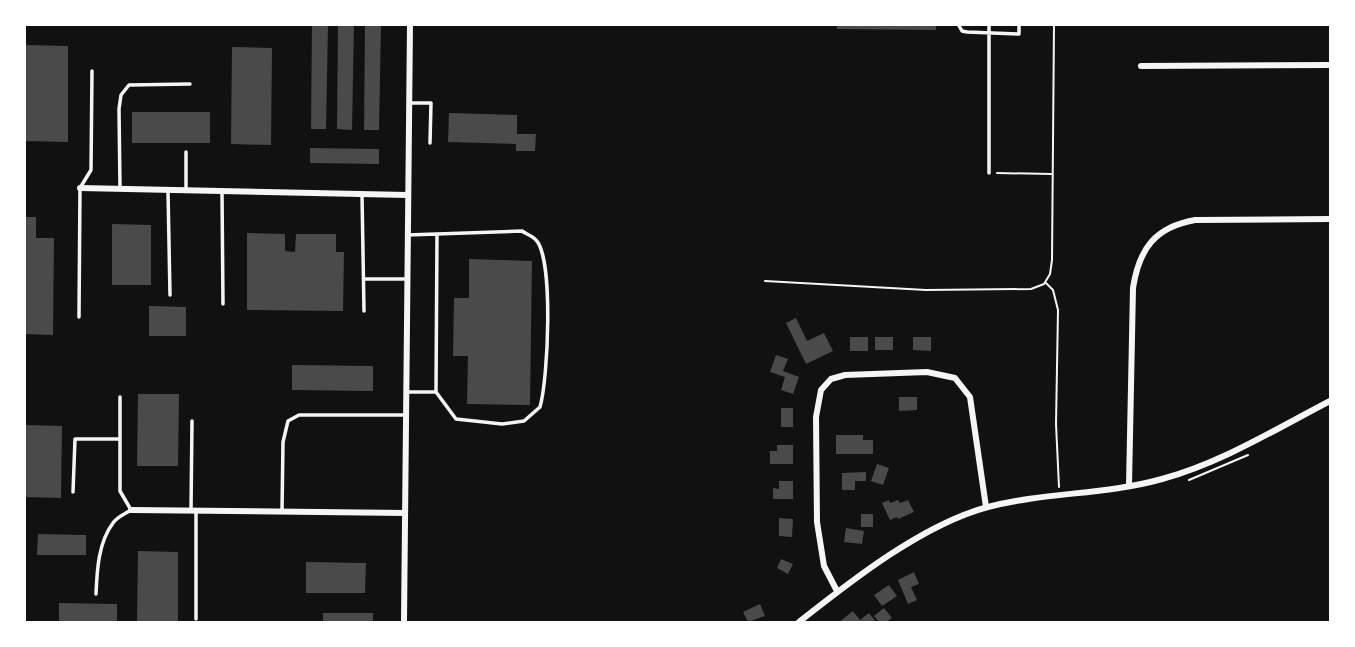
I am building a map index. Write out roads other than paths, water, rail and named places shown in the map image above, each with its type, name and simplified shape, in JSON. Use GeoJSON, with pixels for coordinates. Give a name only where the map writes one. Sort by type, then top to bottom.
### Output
{"type":"FeatureCollection","features":[{"type":"Feature","properties":{"kind":"street"},"geometry":{"type":"LineString","coordinates":[[404,622],[410,24]]}},
{"type":"Feature","properties":{"kind":"street"},"geometry":{"type":"LineString","coordinates":[[1140,66],[1331,65]]}},
{"type":"Feature","properties":{"kind":"street"},"geometry":{"type":"LineString","coordinates":[[80,188],[407,195]]}},
{"type":"Feature","properties":{"kind":"street"},"geometry":{"type":"LineString","coordinates":[[1129,485],[1133,288],[1140,256],[1159,234],[1183,222],[1331,219]]}},
{"type":"Feature","properties":{"kind":"street"},"geometry":{"type":"LineString","coordinates":[[838,592],[824,566],[817,522],[816,417],[821,390],[831,380],[845,375],[927,372],[956,378],[970,397],[986,507]]}},
{"type":"Feature","properties":{"kind":"street"},"geometry":{"type":"LineString","coordinates":[[799,622],[911,542],[945,524],[986,507],[1161,479],[1211,462],[1331,401]]}},
{"type":"Feature","properties":{"kind":"street"},"geometry":{"type":"LineString","coordinates":[[131,510],[405,513]]}},
{"type":"Feature","properties":{"kind":"lane"},"geometry":{"type":"LineString","coordinates":[[958,24],[967,32],[989,34],[1019,34],[1019,24]]}},
{"type":"Feature","properties":{"kind":"lane"},"geometry":{"type":"LineString","coordinates":[[989,24],[989,173]]}},
{"type":"Feature","properties":{"kind":"lane"},"geometry":{"type":"LineString","coordinates":[[79,317],[80,188],[91,170],[92,71]]}},
{"type":"Feature","properties":{"kind":"lane"},"geometry":{"type":"LineString","coordinates":[[120,190],[121,95],[129,85],[190,85]]}},
{"type":"Feature","properties":{"kind":"lane"},"geometry":{"type":"LineString","coordinates":[[409,103],[431,103],[430,143]]}},
{"type":"Feature","properties":{"kind":"lane"},"geometry":{"type":"LineString","coordinates":[[186,152],[186,191]]}},
{"type":"Feature","properties":{"kind":"lane"},"geometry":{"type":"LineString","coordinates":[[169,191],[170,295]]}},
{"type":"Feature","properties":{"kind":"lane"},"geometry":{"type":"LineString","coordinates":[[222,192],[223,304]]}},
{"type":"Feature","properties":{"kind":"lane"},"geometry":{"type":"LineString","coordinates":[[362,194],[364,311]]}},
{"type":"Feature","properties":{"kind":"lane"},"geometry":{"type":"LineString","coordinates":[[407,235],[522,231],[537,240],[544,257],[548,282],[546,354],[540,407],[524,421],[502,424],[456,419],[436,392],[437,235]]}},
{"type":"Feature","properties":{"kind":"lane"},"geometry":{"type":"LineString","coordinates":[[364,279],[407,279]]}},
{"type":"Feature","properties":{"kind":"lane"},"geometry":{"type":"LineString","coordinates":[[406,392],[436,392]]}},
{"type":"Feature","properties":{"kind":"lane"},"geometry":{"type":"LineString","coordinates":[[96,594],[97,565],[108,531],[114,521],[131,510],[120,491],[120,397]]}},
{"type":"Feature","properties":{"kind":"lane"},"geometry":{"type":"LineString","coordinates":[[282,512],[283,442],[288,421],[299,415],[406,415]]}},
{"type":"Feature","properties":{"kind":"lane"},"geometry":{"type":"LineString","coordinates":[[192,421],[196,619]]}},
{"type":"Feature","properties":{"kind":"lane"},"geometry":{"type":"LineString","coordinates":[[73,492],[75,439],[120,439]]}}]}
